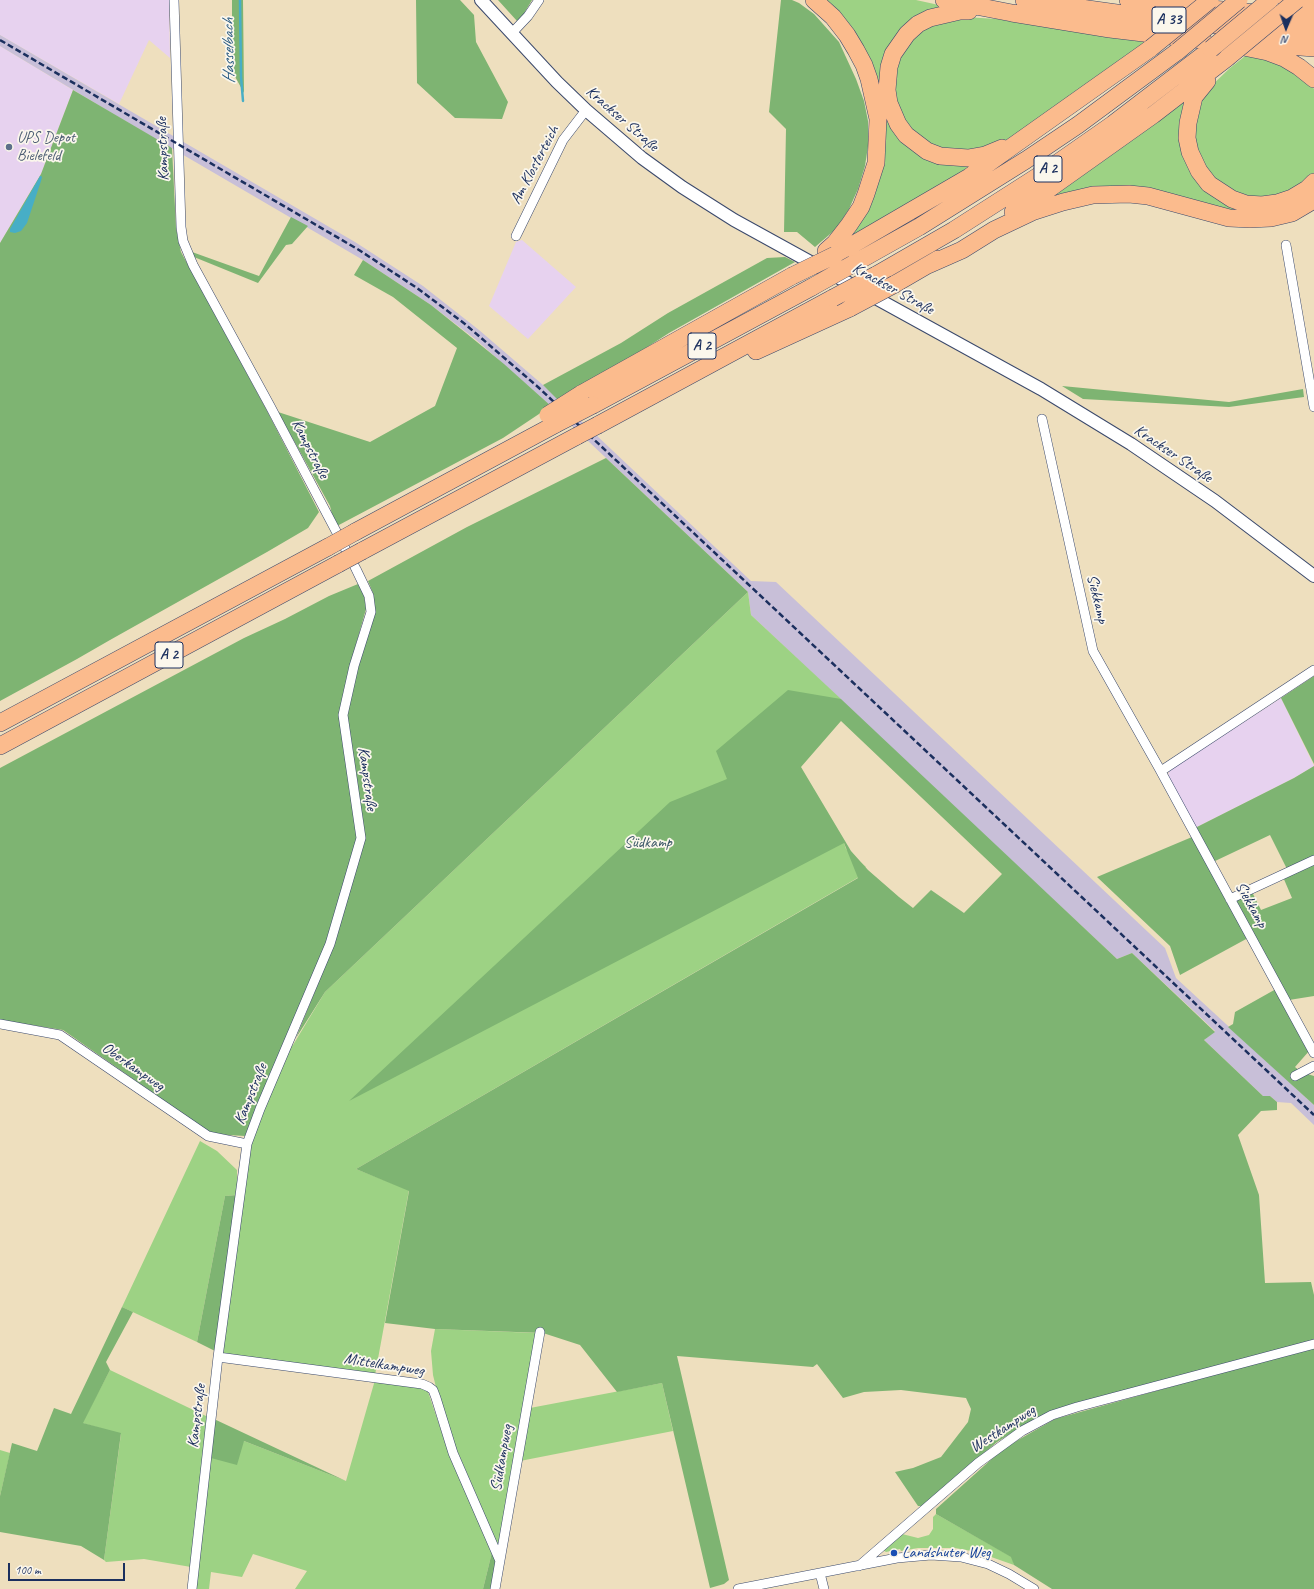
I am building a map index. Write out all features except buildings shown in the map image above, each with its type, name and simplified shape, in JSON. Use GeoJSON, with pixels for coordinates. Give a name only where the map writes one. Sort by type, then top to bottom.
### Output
{"type":"FeatureCollection","features":[{"type":"Feature","properties":{"kind":"highway"},"geometry":{"type":"LineString","coordinates":[[814,0],[833,17],[847,35],[858,55],[869,79],[876,106],[878,123],[876,163],[866,194],[861,207],[835,243],[830,253]]}},
{"type":"Feature","properties":{"kind":"highway"},"geometry":{"type":"LineString","coordinates":[[944,0],[1012,14],[1207,45],[1314,48]]}},
{"type":"Feature","properties":{"kind":"highway","name":"A 33"},"geometry":{"type":"LineString","coordinates":[[1024,0],[1167,20],[1276,31],[1314,33]]}},
{"type":"Feature","properties":{"kind":"highway","name":"A 33"},"geometry":{"type":"LineString","coordinates":[[1128,0],[1188,8],[1314,18]]}},
{"type":"Feature","properties":{"kind":"highway"},"geometry":{"type":"LineString","coordinates":[[587,399],[830,253],[970,177],[1151,48],[1210,0]]}},
{"type":"Feature","properties":{"kind":"highway","name":"A 2"},"geometry":{"type":"LineString","coordinates":[[0,723],[452,480],[587,399],[812,287],[925,223],[1026,160],[1078,125],[1178,51],[1239,0]]}},
{"type":"Feature","properties":{"kind":"highway","name":"A 2"},"geometry":{"type":"LineString","coordinates":[[0,746],[876,275],[954,230],[1043,173],[1129,112],[1207,45],[1270,0]]}},
{"type":"Feature","properties":{"kind":"highway"},"geometry":{"type":"LineString","coordinates":[[1286,0],[1314,2]]}},
{"type":"Feature","properties":{"kind":"highway"},"geometry":{"type":"LineString","coordinates":[[652,396],[671,395],[756,352],[850,308],[928,265],[1049,189],[1153,115],[1227,58],[1297,0]]}},
{"type":"Feature","properties":{"kind":"highway"},"geometry":{"type":"LineString","coordinates":[[1012,14],[960,10],[930,18],[918,24],[907,34],[893,54],[889,67],[887,90],[889,103],[898,124],[906,135],[928,152],[940,156],[968,158],[985,155],[1026,138]]}},
{"type":"Feature","properties":{"kind":"highway"},"geometry":{"type":"LineString","coordinates":[[1207,45],[1246,46],[1268,52],[1298,66],[1314,79]]}},
{"type":"Feature","properties":{"kind":"highway"},"geometry":{"type":"LineString","coordinates":[[1227,58],[1218,71],[1208,79],[1194,97],[1190,110],[1187,138],[1190,152],[1199,171],[1209,184],[1220,193],[1246,204],[1262,205],[1277,203],[1292,198],[1307,189],[1314,182]]}},
{"type":"Feature","properties":{"kind":"highway"},"geometry":{"type":"LineString","coordinates":[[928,265],[962,250],[994,230],[1032,212],[1063,202],[1094,195],[1129,194],[1148,196],[1229,218],[1250,219],[1271,218],[1292,213],[1314,200]]}},
{"type":"Feature","properties":{"kind":"street","name":"Kampstraße"},"geometry":{"type":"LineString","coordinates":[[174,0],[181,227],[183,241],[193,265],[270,406],[370,596],[371,612],[354,666],[343,715],[361,838],[330,944],[262,1102],[247,1144],[218,1357],[192,1589]]}},
{"type":"Feature","properties":{"kind":"street","name":"Krackser Straße"},"geometry":{"type":"LineString","coordinates":[[481,0],[557,82],[586,110],[642,158],[682,187],[734,220],[1041,389],[1118,436],[1215,501],[1314,576]]}},
{"type":"Feature","properties":{"kind":"street"},"geometry":{"type":"LineString","coordinates":[[512,33],[528,16],[539,0]]}},
{"type":"Feature","properties":{"kind":"street","name":"Am Klosterteich"},"geometry":{"type":"LineString","coordinates":[[516,236],[563,140],[586,110]]}},
{"type":"Feature","properties":{"kind":"street"},"geometry":{"type":"LineString","coordinates":[[1286,245],[1312,381],[1314,407]]}},
{"type":"Feature","properties":{"kind":"street","name":"Siekkamp"},"geometry":{"type":"LineString","coordinates":[[1042,420],[1093,651],[1161,771],[1314,1053]]}},
{"type":"Feature","properties":{"kind":"street"},"geometry":{"type":"LineString","coordinates":[[1161,771],[1314,670]]}},
{"type":"Feature","properties":{"kind":"street"},"geometry":{"type":"LineString","coordinates":[[1230,899],[1314,860]]}},
{"type":"Feature","properties":{"kind":"street","name":"Oberkampweg"},"geometry":{"type":"LineString","coordinates":[[0,1024],[60,1035],[208,1136],[247,1144]]}},
{"type":"Feature","properties":{"kind":"street"},"geometry":{"type":"LineString","coordinates":[[1295,1076],[1314,1066]]}},
{"type":"Feature","properties":{"kind":"street","name":"Südkampweg"},"geometry":{"type":"LineString","coordinates":[[495,1589],[540,1332]]}},
{"type":"Feature","properties":{"kind":"street","name":"Westkampweg"},"geometry":{"type":"LineString","coordinates":[[859,1566],[984,1458],[1022,1430],[1052,1415],[1314,1344]]}},
{"type":"Feature","properties":{"kind":"street","name":"Mittelkampweg"},"geometry":{"type":"LineString","coordinates":[[218,1357],[422,1384],[429,1387],[436,1398],[453,1453],[500,1561]]}},
{"type":"Feature","properties":{"kind":"street"},"geometry":{"type":"LineString","coordinates":[[738,1589],[909,1556],[931,1555],[970,1559],[996,1567],[1034,1589]]}},
{"type":"Feature","properties":{"kind":"street"},"geometry":{"type":"LineString","coordinates":[[820,1573],[824,1589]]}},
{"type":"Feature","properties":{"kind":"shaded area"},"geometry":{"type":"Polygon","coordinates":[[[0,0],[169,0],[170,58],[149,40],[119,104],[0,35],[0,0]]]}},
{"type":"Feature","properties":{"kind":"shaded area"},"geometry":{"type":"Polygon","coordinates":[[[0,35],[355,242],[423,286],[479,330],[543,385],[751,581],[776,582],[1165,948],[1176,978],[1314,1105],[1314,1125],[1291,1103],[1277,1102],[1270,1096],[1263,1096],[1204,1040],[1215,1031],[1132,953],[1117,959],[1012,861],[751,615],[748,592],[551,406],[475,339],[431,305],[363,260],[0,46],[0,35]]]}},
{"type":"Feature","properties":{"kind":"shaded area"},"geometry":{"type":"Polygon","coordinates":[[[0,46],[73,90],[41,174],[0,243],[0,46]]]}},
{"type":"Feature","properties":{"kind":"shaded area"},"geometry":{"type":"Polygon","coordinates":[[[522,240],[576,287],[528,339],[489,306],[516,242],[522,240]]]}},
{"type":"Feature","properties":{"kind":"shaded area"},"geometry":{"type":"Polygon","coordinates":[[[1281,698],[1314,766],[1294,778],[1195,828],[1168,777],[1169,771],[1281,698]]]}},
{"type":"Feature","properties":{"kind":"green space"},"geometry":{"type":"Polygon","coordinates":[[[232,0],[243,0],[244,93],[232,71],[232,0]]]}},
{"type":"Feature","properties":{"kind":"green space"},"geometry":{"type":"Polygon","coordinates":[[[416,0],[460,0],[474,15],[476,42],[508,102],[502,119],[455,118],[417,83],[416,0]]]}},
{"type":"Feature","properties":{"kind":"green space"},"geometry":{"type":"Polygon","coordinates":[[[498,0],[532,0],[523,15],[517,21],[498,0]]]}},
{"type":"Feature","properties":{"kind":"green space"},"geometry":{"type":"Polygon","coordinates":[[[781,0],[792,0],[799,3],[814,14],[839,42],[856,79],[864,101],[868,121],[868,146],[865,166],[858,189],[849,209],[836,229],[815,247],[797,232],[784,232],[786,129],[769,112],[781,0]]]}},
{"type":"Feature","properties":{"kind":"green space"},"geometry":{"type":"Polygon","coordinates":[[[822,0],[916,0],[948,7],[886,55],[896,134],[981,161],[840,246],[851,234],[882,110],[822,0]]]}},
{"type":"Feature","properties":{"kind":"green space"},"geometry":{"type":"Polygon","coordinates":[[[964,17],[997,19],[1145,42],[1046,116],[1005,142],[984,150],[944,151],[914,136],[894,100],[898,58],[911,39],[930,23],[964,17]]]}},
{"type":"Feature","properties":{"kind":"green space"},"geometry":{"type":"Polygon","coordinates":[[[1249,53],[1280,62],[1314,89],[1314,173],[1299,189],[1267,199],[1230,193],[1202,171],[1193,140],[1198,109],[1208,89],[1230,68],[1249,53]]]}},
{"type":"Feature","properties":{"kind":"green space"},"geometry":{"type":"Polygon","coordinates":[[[73,90],[172,148],[176,228],[181,252],[265,407],[319,512],[308,528],[0,701],[0,243],[41,174],[73,90]]]}},
{"type":"Feature","properties":{"kind":"green space"},"geometry":{"type":"Polygon","coordinates":[[[1189,97],[1194,173],[1264,212],[1237,212],[1165,194],[1043,200],[1189,97]]]}},
{"type":"Feature","properties":{"kind":"green space"},"geometry":{"type":"Polygon","coordinates":[[[291,217],[308,226],[292,244],[286,245],[258,283],[194,257],[192,252],[259,276],[291,217]]]}},
{"type":"Feature","properties":{"kind":"green space"},"geometry":{"type":"Polygon","coordinates":[[[785,257],[795,262],[669,333],[559,401],[543,385],[621,343],[668,313],[767,258],[785,257]]]}},
{"type":"Feature","properties":{"kind":"green space"},"geometry":{"type":"Polygon","coordinates":[[[363,260],[431,305],[504,364],[551,406],[503,438],[337,526],[330,506],[278,412],[370,442],[435,406],[457,348],[393,297],[354,275],[363,260]]]}},
{"type":"Feature","properties":{"kind":"green space"},"geometry":{"type":"Polygon","coordinates":[[[1062,386],[1229,402],[1303,389],[1304,397],[1229,407],[1083,399],[1062,386]]]}},
{"type":"Feature","properties":{"kind":"green space"},"geometry":{"type":"Polygon","coordinates":[[[606,458],[748,592],[325,992],[296,1038],[334,944],[364,838],[347,715],[356,673],[375,612],[373,593],[368,581],[467,527],[606,458]]]}},
{"type":"Feature","properties":{"kind":"green space"},"geometry":{"type":"Polygon","coordinates":[[[358,584],[364,595],[366,609],[349,669],[339,714],[357,837],[328,939],[245,1136],[212,1134],[63,1030],[0,1020],[0,768],[244,638],[329,596],[358,584]]]}},
{"type":"Feature","properties":{"kind":"green space","name":"Südkamp"},"geometry":{"type":"Polygon","coordinates":[[[748,592],[751,615],[841,699],[836,699],[768,776],[844,843],[846,849],[866,867],[856,872],[859,877],[356,1169],[409,1190],[375,1375],[221,1358],[252,1136],[289,1048],[293,1045],[325,992],[748,592]]]}},
{"type":"Feature","properties":{"kind":"green space"},"geometry":{"type":"Polygon","coordinates":[[[1314,676],[1314,764],[1281,698],[1314,676]]]}},
{"type":"Feature","properties":{"kind":"green space"},"geometry":{"type":"Polygon","coordinates":[[[788,690],[841,699],[1117,959],[1132,953],[1215,1032],[1204,1040],[1263,1096],[1270,1096],[1277,1102],[1277,1110],[1261,1111],[1238,1135],[1259,1195],[1265,1283],[1311,1282],[1314,1295],[1314,1340],[1018,1429],[997,1442],[922,1506],[918,1506],[895,1472],[913,1468],[941,1457],[968,1422],[971,1409],[966,1398],[901,1390],[864,1392],[843,1398],[817,1364],[813,1367],[677,1356],[729,1580],[724,1584],[710,1588],[662,1383],[617,1392],[580,1345],[543,1333],[435,1329],[385,1323],[409,1191],[356,1169],[858,878],[844,843],[349,1101],[670,802],[727,779],[716,751],[788,690]],[[841,721],[801,767],[851,851],[868,870],[913,908],[931,890],[964,913],[1002,874],[841,721]]]}},
{"type":"Feature","properties":{"kind":"green space"},"geometry":{"type":"Polygon","coordinates":[[[1314,766],[1314,857],[1287,869],[1270,835],[1213,862],[1195,828],[1294,778],[1314,766]]]}},
{"type":"Feature","properties":{"kind":"green space"},"geometry":{"type":"Polygon","coordinates":[[[1192,837],[1248,938],[1180,975],[1170,946],[1097,877],[1192,837]]]}},
{"type":"Feature","properties":{"kind":"green space"},"geometry":{"type":"Polygon","coordinates":[[[1314,864],[1314,996],[1289,1000],[1234,900],[1252,892],[1261,910],[1292,898],[1283,877],[1314,864]]]}},
{"type":"Feature","properties":{"kind":"green space"},"geometry":{"type":"Polygon","coordinates":[[[1276,989],[1310,1050],[1295,1067],[1301,1072],[1314,1076],[1314,1105],[1228,1027],[1233,1024],[1235,1012],[1276,989]]]}},
{"type":"Feature","properties":{"kind":"green space"},"geometry":{"type":"Polygon","coordinates":[[[200,1141],[217,1151],[237,1170],[237,1195],[225,1196],[197,1342],[122,1307],[200,1141]]]}},
{"type":"Feature","properties":{"kind":"green space"},"geometry":{"type":"Polygon","coordinates":[[[237,1195],[215,1351],[197,1342],[225,1196],[237,1195]]]}},
{"type":"Feature","properties":{"kind":"green space"},"geometry":{"type":"Polygon","coordinates":[[[122,1307],[133,1312],[106,1362],[110,1370],[83,1423],[121,1433],[104,1560],[81,1546],[0,1532],[0,1496],[12,1443],[37,1451],[54,1408],[71,1414],[122,1307]]]}},
{"type":"Feature","properties":{"kind":"green space"},"geometry":{"type":"Polygon","coordinates":[[[435,1329],[537,1333],[501,1541],[498,1546],[444,1420],[433,1375],[431,1351],[435,1329]]]}},
{"type":"Feature","properties":{"kind":"green space"},"geometry":{"type":"Polygon","coordinates":[[[1314,1347],[1314,1589],[1052,1589],[1014,1565],[1011,1557],[936,1514],[936,1509],[1004,1448],[1055,1419],[1314,1347]]]}},
{"type":"Feature","properties":{"kind":"green space"},"geometry":{"type":"Polygon","coordinates":[[[110,1370],[208,1417],[191,1567],[144,1559],[106,1562],[104,1560],[121,1434],[82,1423],[110,1370]]]}},
{"type":"Feature","properties":{"kind":"green space"},"geometry":{"type":"Polygon","coordinates":[[[375,1380],[426,1386],[442,1433],[492,1552],[483,1589],[295,1589],[307,1571],[253,1554],[242,1577],[211,1572],[209,1589],[196,1589],[211,1458],[244,1441],[346,1481],[375,1380]]]}},
{"type":"Feature","properties":{"kind":"green space"},"geometry":{"type":"Polygon","coordinates":[[[662,1383],[673,1431],[520,1461],[530,1408],[662,1383]]]}},
{"type":"Feature","properties":{"kind":"green space"},"geometry":{"type":"Polygon","coordinates":[[[214,1419],[346,1481],[244,1441],[237,1465],[211,1458],[214,1419]]]}},
{"type":"Feature","properties":{"kind":"green space"},"geometry":{"type":"Polygon","coordinates":[[[0,1450],[10,1453],[0,1496],[0,1450]]]}},
{"type":"Feature","properties":{"kind":"green space"},"geometry":{"type":"Polygon","coordinates":[[[936,1514],[1012,1557],[1014,1565],[977,1552],[955,1548],[918,1548],[901,1551],[900,1549],[886,1552],[883,1550],[902,1534],[918,1538],[929,1535],[933,1529],[933,1517],[936,1514]]]}},
{"type":"Feature","properties":{"kind":"green space"},"geometry":{"type":"Polygon","coordinates":[[[492,1552],[496,1563],[491,1589],[483,1589],[492,1552]]]}},
{"type":"Feature","properties":{"kind":"water"},"geometry":{"type":"Polygon","coordinates":[[[40,176],[42,177],[41,181],[27,223],[21,231],[15,233],[10,232],[10,229],[40,176]]]}},
{"type":"Feature","properties":{"kind":"waterway","name":"Hasselbach"},"geometry":{"type":"LineString","coordinates":[[240,0],[241,77],[243,101]]}},
{"type":"Feature","properties":{"kind":"railway"},"geometry":{"type":"LineString","coordinates":[[0,40],[359,250],[417,288],[465,324],[538,387],[1314,1115]]}},
{"type":"Feature","properties":{"kind":"place","name":"UPS Depot Bielefeld"},"geometry":{"type":"Point","coordinates":[9,147]}},
{"type":"Feature","properties":{"kind":"place","name":"Landshuter Weg"},"geometry":{"type":"Point","coordinates":[894,1553]}}]}
